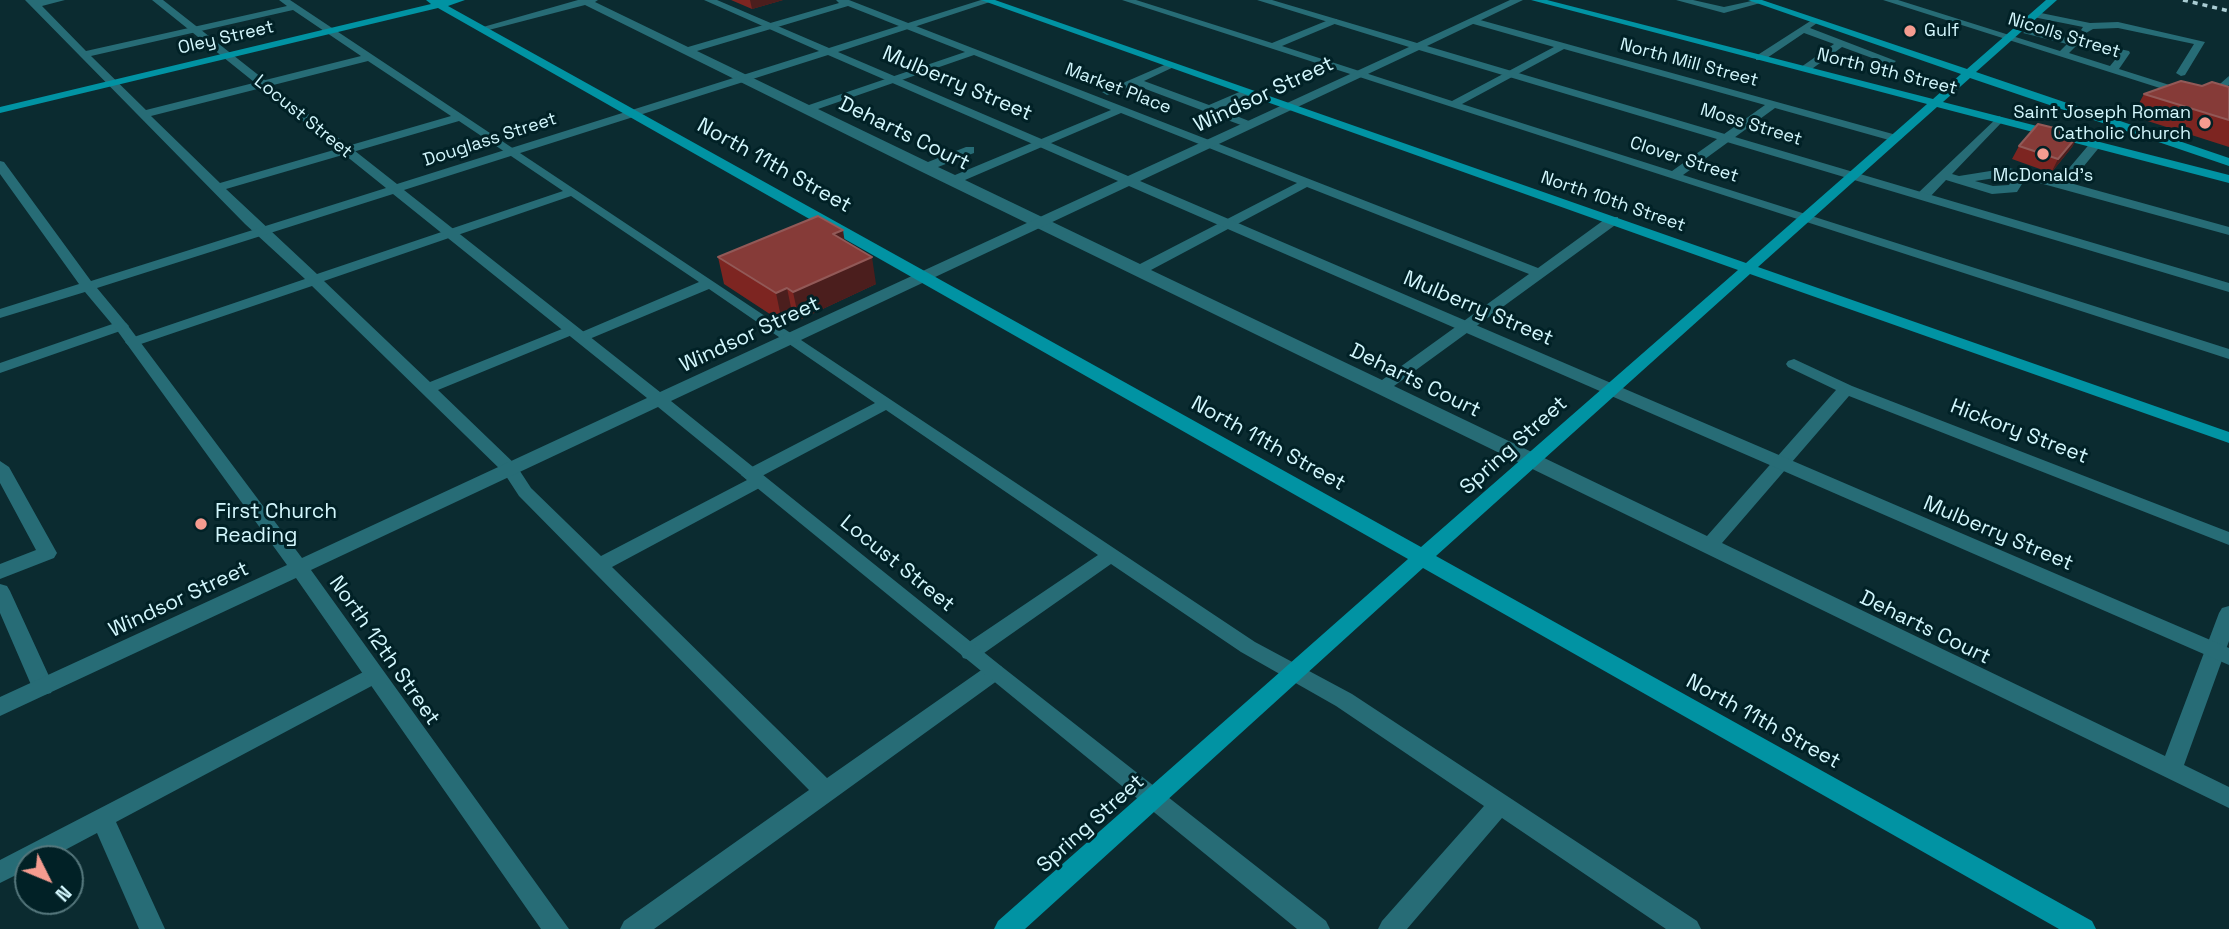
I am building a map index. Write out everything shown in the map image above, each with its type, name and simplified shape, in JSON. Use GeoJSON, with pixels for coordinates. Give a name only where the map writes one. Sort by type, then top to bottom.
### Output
{"type":"FeatureCollection","features":[{"type":"Feature","properties":{"kind":"street"},"geometry":{"type":"LineString","coordinates":[[33,3],[60,0]]}},
{"type":"Feature","properties":{"kind":"street","name":"Locust Street"},"geometry":{"type":"LineString","coordinates":[[157,0],[577,333],[994,672],[1317,929]]}},
{"type":"Feature","properties":{"kind":"street","name":"Oley Street"},"geometry":{"type":"LineString","coordinates":[[0,110],[331,31],[435,2],[460,0]]}},
{"type":"Feature","properties":{"kind":"street","name":"Mulberry Street"},"geometry":{"type":"LineString","coordinates":[[709,0],[2222,654]]}},
{"type":"Feature","properties":{"kind":"street","name":"Douglass Street"},"geometry":{"type":"LineString","coordinates":[[0,314],[988,0]]}},
{"type":"Feature","properties":{"kind":"street","name":"North 10th Street"},"geometry":{"type":"LineString","coordinates":[[988,0],[2229,438]]}},
{"type":"Feature","properties":{"kind":"street","name":"Clover Street"},"geometry":{"type":"LineString","coordinates":[[1127,0],[2229,354]]}},
{"type":"Feature","properties":{"kind":"street","name":"Moss Street"},"geometry":{"type":"LineString","coordinates":[[1262,0],[2229,288]]}},
{"type":"Feature","properties":{"kind":"street","name":"Windsor Street"},"geometry":{"type":"LineString","coordinates":[[0,707],[1518,0]]}},
{"type":"Feature","properties":{"kind":"street","name":"North 9th Street"},"geometry":{"type":"LineString","coordinates":[[1536,0],[2229,178]]}},
{"type":"Feature","properties":{"kind":"street"},"geometry":{"type":"LineString","coordinates":[[1681,0],[1724,10],[1756,1],[2229,162]]}},
{"type":"Feature","properties":{"kind":"street","name":"Nicolls Street"},"geometry":{"type":"LineString","coordinates":[[1888,0],[2015,34],[2063,54],[2229,107]]}},
{"type":"Feature","properties":{"kind":"street","name":"Spring Street"},"geometry":{"type":"LineString","coordinates":[[1007,929],[1531,460],[2052,0]]}},
{"type":"Feature","properties":{"kind":"street"},"geometry":{"type":"LineString","coordinates":[[481,29],[587,1]]}},
{"type":"Feature","properties":{"kind":"street","name":"Deharts Court"},"geometry":{"type":"LineString","coordinates":[[587,1],[924,168],[2229,798]]}},
{"type":"Feature","properties":{"kind":"street"},"geometry":{"type":"LineString","coordinates":[[686,51],[844,1]]}},
{"type":"Feature","properties":{"kind":"street","name":"Market Place"},"geometry":{"type":"LineString","coordinates":[[844,1],[1539,273]]}},
{"type":"Feature","properties":{"kind":"street","name":"North 11th Street"},"geometry":{"type":"LineString","coordinates":[[435,2],[2083,929]]}},
{"type":"Feature","properties":{"kind":"street"},"geometry":{"type":"LineString","coordinates":[[33,3],[262,232],[510,470],[525,492],[826,792]]}},
{"type":"Feature","properties":{"kind":"street"},"geometry":{"type":"LineString","coordinates":[[85,54],[194,30],[290,4],[710,283],[1248,647],[1343,700],[1688,929]]}},
{"type":"Feature","properties":{"kind":"street"},"geometry":{"type":"LineString","coordinates":[[2036,15],[2063,29],[2099,36],[2125,53],[2113,70]]}},
{"type":"Feature","properties":{"kind":"street"},"geometry":{"type":"LineString","coordinates":[[1274,46],[1334,21]]}},
{"type":"Feature","properties":{"kind":"street","name":"North Mill Street"},"geometry":{"type":"LineString","coordinates":[[1473,21],[1896,138]]}},
{"type":"Feature","properties":{"kind":"street"},"geometry":{"type":"LineString","coordinates":[[1760,58],[1814,21]]}},
{"type":"Feature","properties":{"kind":"street"},"geometry":{"type":"LineString","coordinates":[[2015,34],[2063,29],[2099,36],[2118,25],[2200,42],[2181,73]]}},
{"type":"Feature","properties":{"kind":"street"},"geometry":{"type":"LineString","coordinates":[[1803,29],[1891,61],[1864,84]]}},
{"type":"Feature","properties":{"kind":"street"},"geometry":{"type":"LineString","coordinates":[[2063,54],[2083,34]]}},
{"type":"Feature","properties":{"kind":"street"},"geometry":{"type":"LineString","coordinates":[[1805,69],[1841,43]]}},
{"type":"Feature","properties":{"kind":"street"},"geometry":{"type":"LineString","coordinates":[[1454,104],[1563,46]]}},
{"type":"Feature","properties":{"kind":"street"},"geometry":{"type":"LineString","coordinates":[[806,110],[974,52]]}},
{"type":"Feature","properties":{"kind":"street"},"geometry":{"type":"LineString","coordinates":[[144,114],[370,57]]}},
{"type":"Feature","properties":{"kind":"street"},"geometry":{"type":"LineString","coordinates":[[1107,92],[1173,65]]}},
{"type":"Feature","properties":{"kind":"street"},"geometry":{"type":"LineString","coordinates":[[1135,80],[1251,124]]}},
{"type":"Feature","properties":{"kind":"street"},"geometry":{"type":"LineString","coordinates":[[2203,98],[2226,85]]}},
{"type":"Feature","properties":{"kind":"street"},"geometry":{"type":"LineString","coordinates":[[1210,109],[1248,92]]}},
{"type":"Feature","properties":{"kind":"street"},"geometry":{"type":"LineString","coordinates":[[1675,175],[1774,104]]}},
{"type":"Feature","properties":{"kind":"street"},"geometry":{"type":"LineString","coordinates":[[951,181],[1122,109]]}},
{"type":"Feature","properties":{"kind":"street"},"geometry":{"type":"LineString","coordinates":[[218,188],[460,117]]}},
{"type":"Feature","properties":{"kind":"street"},"geometry":{"type":"LineString","coordinates":[[1923,196],[1999,119]]}},
{"type":"Feature","properties":{"kind":"street"},"geometry":{"type":"LineString","coordinates":[[2062,185],[2095,144]]}},
{"type":"Feature","properties":{"kind":"street"},"geometry":{"type":"LineString","coordinates":[[924,168],[970,150]]}},
{"type":"Feature","properties":{"kind":"street","name":"North 12th Street"},"geometry":{"type":"LineString","coordinates":[[0,165],[73,268],[127,334],[556,929]]}},
{"type":"Feature","properties":{"kind":"street"},"geometry":{"type":"LineString","coordinates":[[1944,176],[1992,190],[2013,188],[2022,174],[2229,231]]}},
{"type":"Feature","properties":{"kind":"street"},"geometry":{"type":"LineString","coordinates":[[1140,270],[1307,182]]}},
{"type":"Feature","properties":{"kind":"street"},"geometry":{"type":"LineString","coordinates":[[0,368],[314,280],[572,192]]}},
{"type":"Feature","properties":{"kind":"street"},"geometry":{"type":"LineString","coordinates":[[1381,388],[1613,220]]}},
{"type":"Feature","properties":{"kind":"street"},"geometry":{"type":"LineString","coordinates":[[427,389],[710,283]]}},
{"type":"Feature","properties":{"kind":"street","name":"Hickory Street"},"geometry":{"type":"LineString","coordinates":[[1794,365],[1846,390],[2229,539]]}},
{"type":"Feature","properties":{"kind":"street"},"geometry":{"type":"LineString","coordinates":[[1709,546],[1846,390]]}},
{"type":"Feature","properties":{"kind":"street"},"geometry":{"type":"LineString","coordinates":[[599,566],[887,403]]}},
{"type":"Feature","properties":{"kind":"street"},"geometry":{"type":"LineString","coordinates":[[0,467],[47,553],[0,572]]}},
{"type":"Feature","properties":{"kind":"street"},"geometry":{"type":"LineString","coordinates":[[970,652],[1111,555]]}},
{"type":"Feature","properties":{"kind":"street"},"geometry":{"type":"LineString","coordinates":[[0,591],[43,687]]}},
{"type":"Feature","properties":{"kind":"street"},"geometry":{"type":"LineString","coordinates":[[2171,770],[2222,654],[2229,614]]}},
{"type":"Feature","properties":{"kind":"street"},"geometry":{"type":"LineString","coordinates":[[633,929],[994,672]]}},
{"type":"Feature","properties":{"kind":"street"},"geometry":{"type":"LineString","coordinates":[[0,872],[373,675]]}},
{"type":"Feature","properties":{"kind":"street"},"geometry":{"type":"LineString","coordinates":[[1391,929],[1500,804]]}},
{"type":"Feature","properties":{"kind":"street"},"geometry":{"type":"LineString","coordinates":[[102,818],[152,929]]}},
{"type":"Feature","properties":{"kind":"building"},"geometry":{"type":"Polygon","coordinates":[[[2181,81],[2202,86],[2212,82],[2229,87],[2229,120],[2144,94],[2181,81]]]}},
{"type":"Feature","properties":{"kind":"building"},"geometry":{"type":"Polygon","coordinates":[[[2038,124],[2079,134],[2058,159],[2019,146],[2038,124]]]}},
{"type":"Feature","properties":{"kind":"building"},"geometry":{"type":"Polygon","coordinates":[[[818,216],[843,230],[833,234],[872,257],[793,292],[787,288],[776,293],[718,257],[818,216]]]}},
{"type":"Feature","properties":{"kind":"railway"},"geometry":{"type":"LineString","coordinates":[[2183,0],[2229,11]]}},
{"type":"Feature","properties":{"kind":"place","name":"Gulf"},"geometry":{"type":"Point","coordinates":[1910,31]}},
{"type":"Feature","properties":{"kind":"place","name":"Saint Joseph Roman Catholic Church"},"geometry":{"type":"Point","coordinates":[2205,123]}},
{"type":"Feature","properties":{"kind":"place","name":"McDonald's"},"geometry":{"type":"Point","coordinates":[2043,154]}},
{"type":"Feature","properties":{"kind":"place","name":"First Church Reading"},"geometry":{"type":"Point","coordinates":[201,524]}}]}
